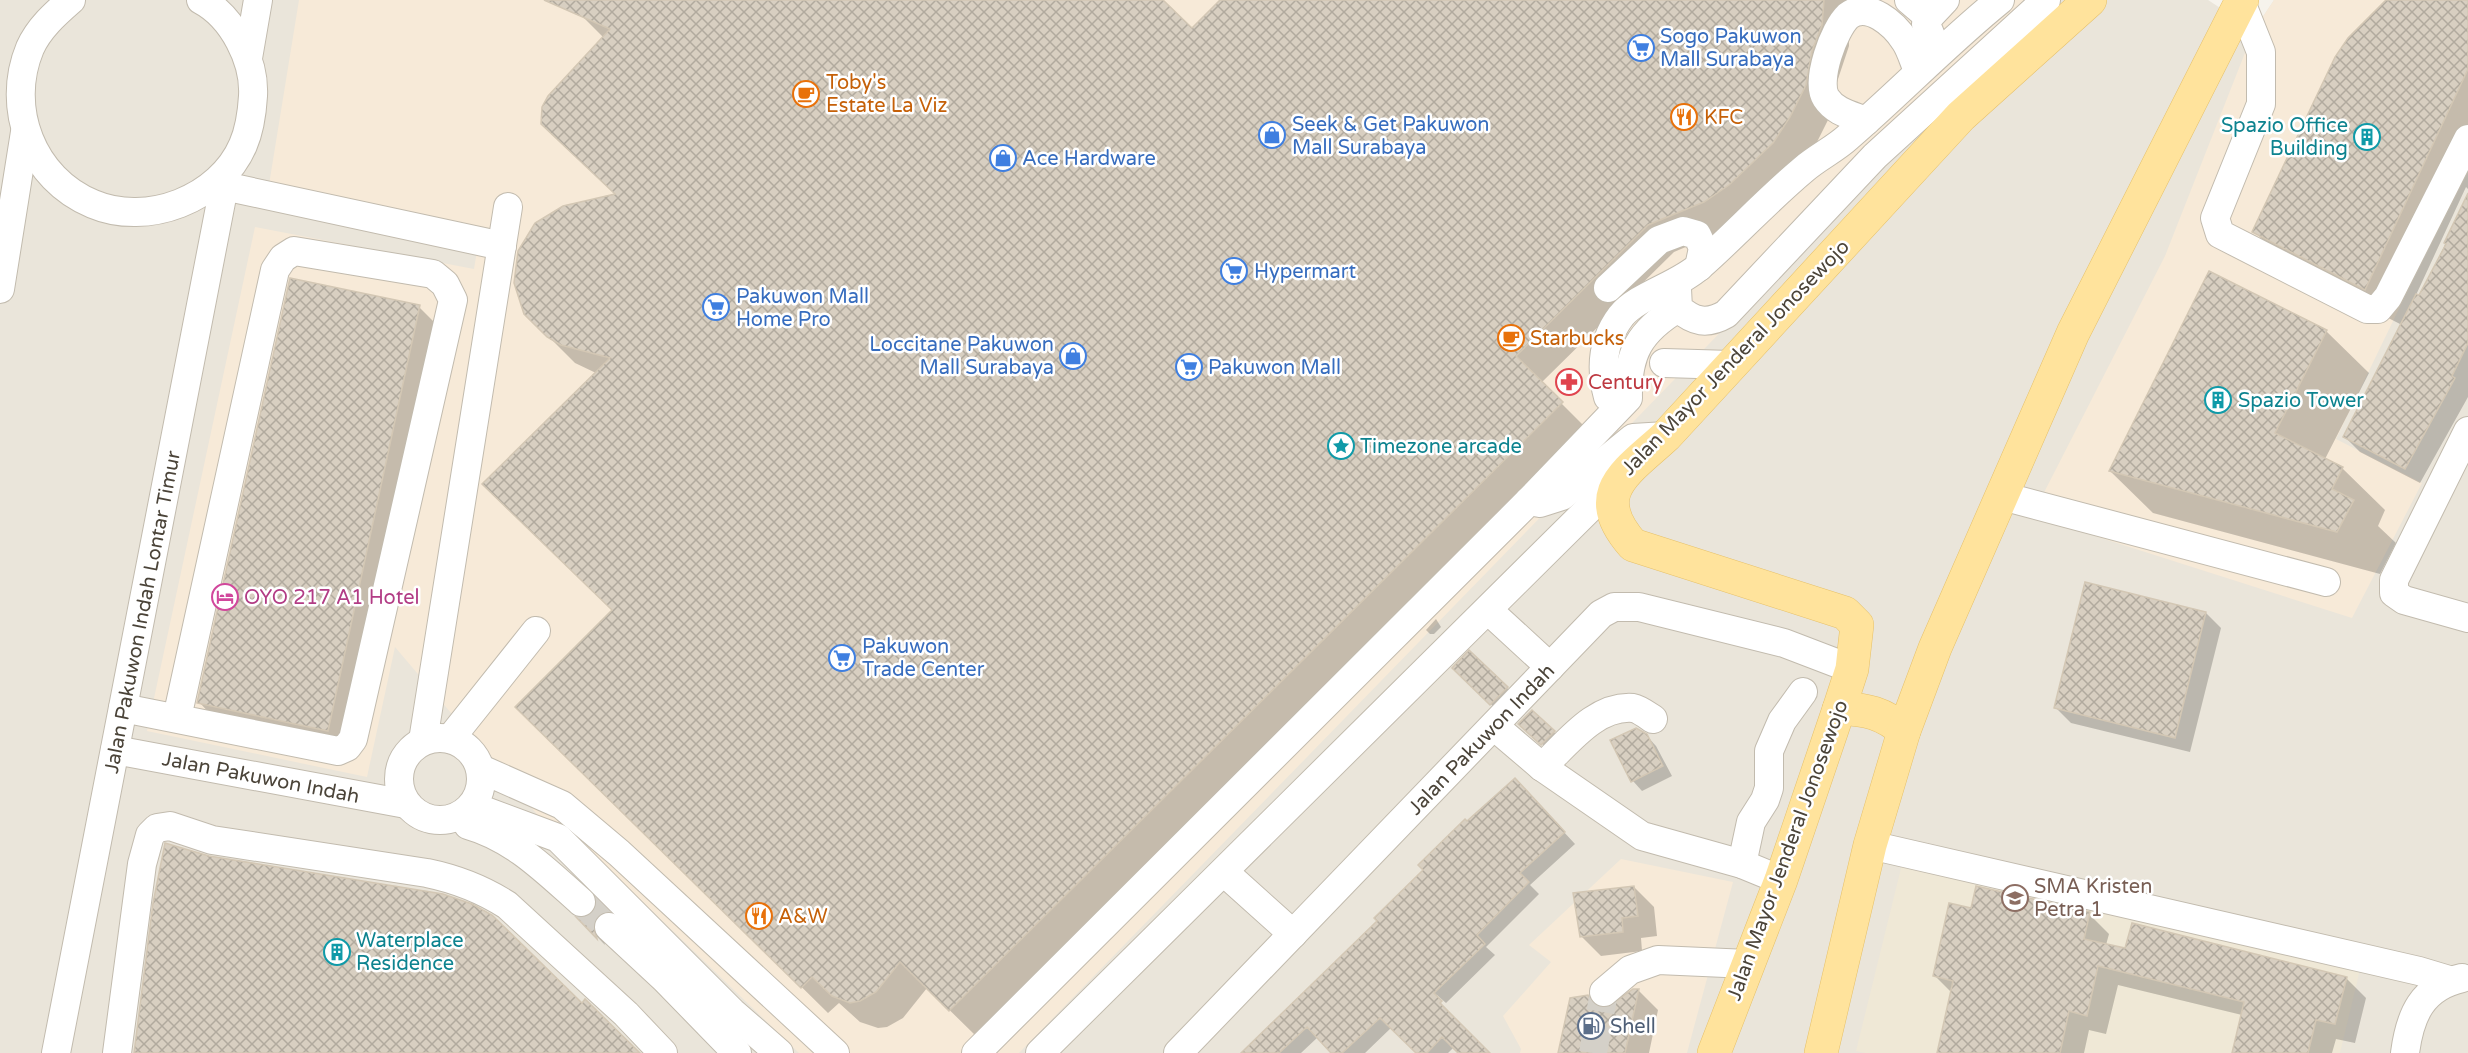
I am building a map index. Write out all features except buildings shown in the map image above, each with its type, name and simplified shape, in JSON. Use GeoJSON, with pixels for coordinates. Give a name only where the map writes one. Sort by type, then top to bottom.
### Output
{"type":"FeatureCollection","features":[{"type":"Feature","properties":{"kind":"main road","name":"Jalan Mayor Jenderal Jonosewojo"},"geometry":{"type":"LineString","coordinates":[[1714,1053],[1781,880],[1852,669],[1858,633],[1854,620],[1845,613],[1633,545],[1618,528],[1612,509],[1616,483],[1666,435],[1961,116],[2090,0]]}},
{"type":"Feature","properties":{"kind":"main road"},"geometry":{"type":"LineString","coordinates":[[1821,1053],[1869,845],[1904,731],[1935,648],[2073,333],[2242,1]]}},
{"type":"Feature","properties":{"kind":"main road"},"geometry":{"type":"LineString","coordinates":[[1839,709],[1868,710],[1893,722],[1904,731]]}},
{"type":"Feature","properties":{"kind":"street"},"geometry":{"type":"LineString","coordinates":[[71,0],[48,11],[31,47],[22,74],[20,103],[25,132],[38,158],[62,186],[93,204],[129,212],[166,209],[200,194],[226,178],[243,146],[252,117],[254,88],[248,58],[231,27],[201,0]]}},
{"type":"Feature","properties":{"kind":"street"},"geometry":{"type":"LineString","coordinates":[[248,58],[258,0]]}},
{"type":"Feature","properties":{"kind":"street"},"geometry":{"type":"LineString","coordinates":[[1618,398],[1602,376],[1603,354],[1610,333],[1623,314],[1671,295],[1805,168],[1846,139],[1928,62],[2000,0]]}},
{"type":"Feature","properties":{"kind":"street"},"geometry":{"type":"LineString","coordinates":[[1671,295],[1698,321],[1714,321],[1726,314],[1875,156],[2046,0]]}},
{"type":"Feature","properties":{"kind":"street"},"geometry":{"type":"LineString","coordinates":[[2242,1],[2261,52],[2261,104],[2215,218],[2220,234],[2367,309],[2378,309],[2388,297],[2468,139]]}},
{"type":"Feature","properties":{"kind":"street"},"geometry":{"type":"LineString","coordinates":[[1928,6],[1926,24],[1928,62]]}},
{"type":"Feature","properties":{"kind":"street"},"geometry":{"type":"LineString","coordinates":[[1866,121],[1837,110],[1825,97],[1822,85],[1831,47],[1848,16],[1861,11],[1882,16],[1928,62]]}},
{"type":"Feature","properties":{"kind":"street"},"geometry":{"type":"LineString","coordinates":[[0,289],[25,132]]}},
{"type":"Feature","properties":{"kind":"street"},"geometry":{"type":"LineString","coordinates":[[226,178],[502,246]]}},
{"type":"Feature","properties":{"kind":"street","name":"Jalan Pakuwon Indah Lontar Timur"},"geometry":{"type":"LineString","coordinates":[[56,1053],[226,178]]}},
{"type":"Feature","properties":{"kind":"street"},"geometry":{"type":"LineString","coordinates":[[437,740],[508,207]]}},
{"type":"Feature","properties":{"kind":"street"},"geometry":{"type":"LineString","coordinates":[[1608,288],[1659,240],[1683,231],[1696,236],[1703,248],[1671,295]]}},
{"type":"Feature","properties":{"kind":"street"},"geometry":{"type":"LineString","coordinates":[[123,708],[338,751],[347,747],[354,738],[453,300],[445,284],[433,274],[294,251],[283,258],[275,270],[177,718]]}},
{"type":"Feature","properties":{"kind":"street"},"geometry":{"type":"LineString","coordinates":[[1664,363],[1731,365]]}},
{"type":"Feature","properties":{"kind":"street"},"geometry":{"type":"LineString","coordinates":[[976,1053],[1529,501],[1618,398]]}},
{"type":"Feature","properties":{"kind":"street"},"geometry":{"type":"LineString","coordinates":[[960,1053],[1514,497],[1618,398]]}},
{"type":"Feature","properties":{"kind":"street"},"geometry":{"type":"LineString","coordinates":[[2468,431],[2394,580],[2394,593],[2404,600],[2468,618]]}},
{"type":"Feature","properties":{"kind":"street"},"geometry":{"type":"LineString","coordinates":[[1529,501],[1540,503],[1562,496],[1633,438],[1666,435]]}},
{"type":"Feature","properties":{"kind":"street"},"geometry":{"type":"LineString","coordinates":[[1040,1053],[1616,483]]}},
{"type":"Feature","properties":{"kind":"street"},"geometry":{"type":"LineString","coordinates":[[2002,496],[2326,582]]}},
{"type":"Feature","properties":{"kind":"street","name":"Jalan Pakuwon Indah"},"geometry":{"type":"LineString","coordinates":[[1178,1053],[1601,614],[1614,607],[1639,607],[1784,643],[1852,669]]}},
{"type":"Feature","properties":{"kind":"street"},"geometry":{"type":"LineString","coordinates":[[1488,610],[1550,667]]}},
{"type":"Feature","properties":{"kind":"street"},"geometry":{"type":"LineString","coordinates":[[437,740],[536,631]]}},
{"type":"Feature","properties":{"kind":"street"},"geometry":{"type":"LineString","coordinates":[[1742,864],[1751,822],[1766,800],[1769,788],[1769,752],[1782,721],[1803,692]]}},
{"type":"Feature","properties":{"kind":"street"},"geometry":{"type":"LineString","coordinates":[[1542,767],[1598,716],[1618,709],[1635,708],[1653,719]]}},
{"type":"Feature","properties":{"kind":"street"},"geometry":{"type":"LineString","coordinates":[[1494,726],[1542,767],[1642,836],[1742,864],[1781,880]]}},
{"type":"Feature","properties":{"kind":"street"},"geometry":{"type":"LineString","coordinates":[[461,813],[481,789],[481,770],[475,756],[464,745],[437,740],[411,748],[403,759],[398,773],[399,789],[406,804],[418,815],[434,820],[461,813],[558,838],[732,1012],[778,1053]]}},
{"type":"Feature","properties":{"kind":"street","name":"Jalan Pakuwon Indah"},"geometry":{"type":"LineString","coordinates":[[115,750],[406,804]]}},
{"type":"Feature","properties":{"kind":"street"},"geometry":{"type":"LineString","coordinates":[[481,770],[562,805],[627,860],[831,1052]]}},
{"type":"Feature","properties":{"kind":"street"},"geometry":{"type":"LineString","coordinates":[[461,813],[517,847],[581,902]]}},
{"type":"Feature","properties":{"kind":"street"},"geometry":{"type":"LineString","coordinates":[[117,1053],[142,864],[150,835],[157,828],[170,826],[212,840],[428,873],[488,893],[515,912],[626,1014],[663,1053]]}},
{"type":"Feature","properties":{"kind":"street"},"geometry":{"type":"LineString","coordinates":[[1869,845],[2459,978]]}},
{"type":"Feature","properties":{"kind":"street"},"geometry":{"type":"LineString","coordinates":[[1224,872],[1293,934]]}},
{"type":"Feature","properties":{"kind":"street"},"geometry":{"type":"LineString","coordinates":[[609,927],[665,979],[736,1053]]}},
{"type":"Feature","properties":{"kind":"street"},"geometry":{"type":"LineString","coordinates":[[1604,992],[1630,970],[1658,960],[1748,964]]}},
{"type":"Feature","properties":{"kind":"street"},"geometry":{"type":"LineString","coordinates":[[2406,1053],[2407,1038],[2419,1005],[2431,990],[2459,978]]}},
{"type":"Feature","properties":{"kind":"shaded area"},"geometry":{"type":"Polygon","coordinates":[[[0,0],[2208,0],[2254,30],[2274,0],[2468,0],[2468,1053],[0,1053],[0,0]]]}},
{"type":"Feature","properties":{"kind":"shaded area"},"geometry":{"type":"Polygon","coordinates":[[[299,0],[2057,0],[1923,124],[1019,1053],[799,1053],[581,842],[541,819],[395,647],[367,777],[147,731],[255,227],[474,269],[479,239],[267,197],[299,0]]]}},
{"type":"Feature","properties":{"kind":"shaded area"},"geometry":{"type":"Polygon","coordinates":[[[2274,0],[2468,0],[2468,166],[2336,439],[2422,483],[2352,618],[2032,516],[2165,256],[2254,30],[2274,0]]]}},
{"type":"Feature","properties":{"kind":"shaded area","name":"SMA Kristen Petra 1"},"geometry":{"type":"Polygon","coordinates":[[[1907,844],[2364,953],[2340,1053],[1865,1053],[1856,1051],[1907,844]]]}},
{"type":"Feature","properties":{"kind":"shaded area"},"geometry":{"type":"Polygon","coordinates":[[[1621,859],[1733,882],[1687,1053],[1520,1053],[1521,1049],[1503,1016],[1551,962],[1529,945],[1621,859]]]}},
{"type":"Feature","properties":{"kind":"tunnel"},"geometry":{"type":"LineString","coordinates":[[581,902],[609,927]]}},
{"type":"Feature","properties":{"kind":"tunnel"},"geometry":{"type":"LineString","coordinates":[[1593,1053],[1604,992]]}},
{"type":"Feature","properties":{"kind":"place","name":"Sogo Pakuwon Mall Surabaya"},"geometry":{"type":"Point","coordinates":[1641,48]}},
{"type":"Feature","properties":{"kind":"place","name":"Toby's Estate La Viz"},"geometry":{"type":"Point","coordinates":[806,94]}},
{"type":"Feature","properties":{"kind":"place","name":"KFC"},"geometry":{"type":"Point","coordinates":[1684,117]}},
{"type":"Feature","properties":{"kind":"place","name":"Seek & Get Pakuwon Mall Surabaya"},"geometry":{"type":"Point","coordinates":[1272,135]}},
{"type":"Feature","properties":{"kind":"place","name":"Spazio Office Building"},"geometry":{"type":"Point","coordinates":[2367,137]}},
{"type":"Feature","properties":{"kind":"place","name":"Ace Hardware"},"geometry":{"type":"Point","coordinates":[1003,158]}},
{"type":"Feature","properties":{"kind":"place","name":"Hypermart"},"geometry":{"type":"Point","coordinates":[1234,271]}},
{"type":"Feature","properties":{"kind":"place","name":"Pakuwon Mall Home Pro"},"geometry":{"type":"Point","coordinates":[716,307]}},
{"type":"Feature","properties":{"kind":"place","name":"Starbucks"},"geometry":{"type":"Point","coordinates":[1511,338]}},
{"type":"Feature","properties":{"kind":"place","name":"Loccitane Pakuwon Mall Surabaya"},"geometry":{"type":"Point","coordinates":[1073,356]}},
{"type":"Feature","properties":{"kind":"place","name":"Pakuwon Mall"},"geometry":{"type":"Point","coordinates":[1189,367]}},
{"type":"Feature","properties":{"kind":"place","name":"Century"},"geometry":{"type":"Point","coordinates":[1569,382]}},
{"type":"Feature","properties":{"kind":"place","name":"Spazio Tower"},"geometry":{"type":"Point","coordinates":[2218,400]}},
{"type":"Feature","properties":{"kind":"place","name":"Timezone arcade"},"geometry":{"type":"Point","coordinates":[1341,446]}},
{"type":"Feature","properties":{"kind":"place","name":"OYO 217 A1 Hotel"},"geometry":{"type":"Point","coordinates":[225,597]}},
{"type":"Feature","properties":{"kind":"place","name":"Pakuwon Trade Center"},"geometry":{"type":"Point","coordinates":[842,658]}},
{"type":"Feature","properties":{"kind":"place","name":"SMA Kristen Petra 1"},"geometry":{"type":"Point","coordinates":[2015,898]}},
{"type":"Feature","properties":{"kind":"place","name":"A&W"},"geometry":{"type":"Point","coordinates":[759,916]}},
{"type":"Feature","properties":{"kind":"place","name":"Waterplace Residence"},"geometry":{"type":"Point","coordinates":[337,952]}},
{"type":"Feature","properties":{"kind":"place","name":"Shell"},"geometry":{"type":"Point","coordinates":[1591,1026]}}]}
